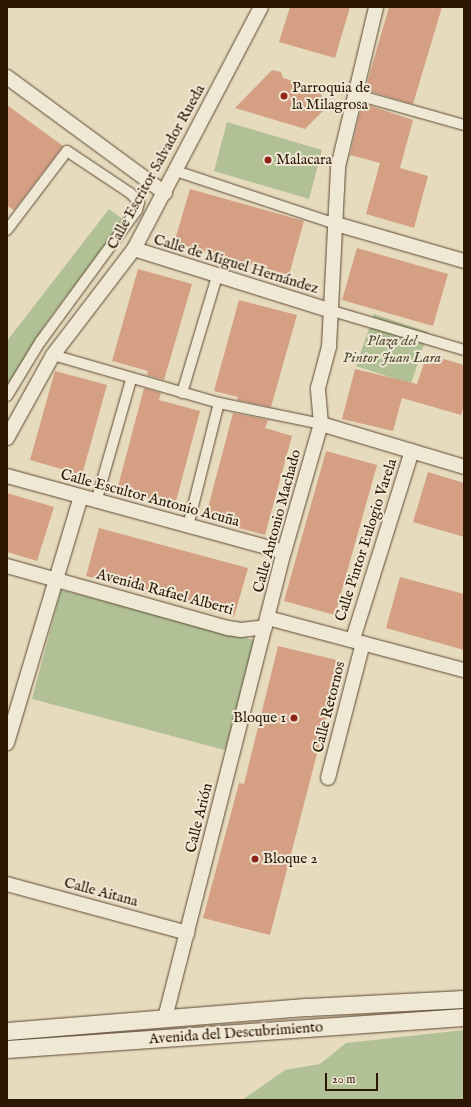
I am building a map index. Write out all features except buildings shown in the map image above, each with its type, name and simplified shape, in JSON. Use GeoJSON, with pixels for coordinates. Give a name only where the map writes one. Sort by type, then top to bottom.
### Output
{"type":"FeatureCollection","features":[{"type":"Feature","properties":{"kind":"street","name":"Calle Escritor Salvador Rueda"},"geometry":{"type":"LineString","coordinates":[[7,438],[53,355],[134,249],[165,193],[261,7]]}},
{"type":"Feature","properties":{"kind":"street"},"geometry":{"type":"LineString","coordinates":[[321,424],[318,388],[329,347],[329,310],[336,224],[338,167],[354,94],[376,7]]}},
{"type":"Feature","properties":{"kind":"street"},"geometry":{"type":"LineString","coordinates":[[7,77],[165,193]]}},
{"type":"Feature","properties":{"kind":"street"},"geometry":{"type":"LineString","coordinates":[[354,94],[464,125]]}},
{"type":"Feature","properties":{"kind":"street"},"geometry":{"type":"LineString","coordinates":[[7,230],[67,151],[130,193],[139,202],[136,210],[40,342],[7,396]]}},
{"type":"Feature","properties":{"kind":"street"},"geometry":{"type":"LineString","coordinates":[[176,172],[336,224],[464,261]]}},
{"type":"Feature","properties":{"kind":"street","name":"Calle de Miguel Hernández"},"geometry":{"type":"LineString","coordinates":[[134,249],[329,310]]}},
{"type":"Feature","properties":{"kind":"street"},"geometry":{"type":"LineString","coordinates":[[182,393],[217,276]]}},
{"type":"Feature","properties":{"kind":"street"},"geometry":{"type":"LineString","coordinates":[[329,310],[464,350]]}},
{"type":"Feature","properties":{"kind":"street"},"geometry":{"type":"LineString","coordinates":[[53,355],[131,380],[219,403],[321,424],[464,467]]}},
{"type":"Feature","properties":{"kind":"street"},"geometry":{"type":"LineString","coordinates":[[96,502],[131,380]]}},
{"type":"Feature","properties":{"kind":"street"},"geometry":{"type":"LineString","coordinates":[[188,526],[219,403]]}},
{"type":"Feature","properties":{"kind":"street","name":"Calle Antonio Machado"},"geometry":{"type":"LineString","coordinates":[[267,623],[284,552],[321,424]]}},
{"type":"Feature","properties":{"kind":"street","name":"Calle Pintor Eulogio Varela"},"geometry":{"type":"LineString","coordinates":[[358,641],[412,451]]}},
{"type":"Feature","properties":{"kind":"street","name":"Calle Escultor Antonio Acuña"},"geometry":{"type":"LineString","coordinates":[[7,476],[96,502],[284,552]]}},
{"type":"Feature","properties":{"kind":"street"},"geometry":{"type":"LineString","coordinates":[[7,743],[81,497]]}},
{"type":"Feature","properties":{"kind":"street","name":"Avenida Rafael Alberti"},"geometry":{"type":"LineString","coordinates":[[7,566],[228,628],[241,630],[267,623],[358,641],[464,670]]}},
{"type":"Feature","properties":{"kind":"street","name":"Calle Arión"},"geometry":{"type":"LineString","coordinates":[[165,1018],[267,623]]}},
{"type":"Feature","properties":{"kind":"street","name":"Calle Retornos"},"geometry":{"type":"LineString","coordinates":[[328,778],[358,641]]}},
{"type":"Feature","properties":{"kind":"street","name":"Calle Aitana"},"geometry":{"type":"LineString","coordinates":[[7,884],[187,933]]}},
{"type":"Feature","properties":{"kind":"street","name":"Avenida del Descubrimiento"},"geometry":{"type":"LineString","coordinates":[[7,1031],[165,1018],[464,999]]}},
{"type":"Feature","properties":{"kind":"street","name":"Avenida del Descubrimiento"},"geometry":{"type":"LineString","coordinates":[[7,1049],[464,1017]]}},
{"type":"Feature","properties":{"kind":"green space","name":"Malacara"},"geometry":{"type":"Polygon","coordinates":[[[227,122],[322,150],[309,199],[214,171],[227,122]]]}},
{"type":"Feature","properties":{"kind":"green space"},"geometry":{"type":"Polygon","coordinates":[[[109,209],[124,220],[46,323],[7,390],[7,341],[109,209]]]}},
{"type":"Feature","properties":{"kind":"green space","name":"Plaza del Pintor Juan Lara"},"geometry":{"type":"Polygon","coordinates":[[[374,314],[428,332],[411,384],[356,366],[374,314]]]}},
{"type":"Feature","properties":{"kind":"green space"},"geometry":{"type":"Polygon","coordinates":[[[61,590],[254,640],[225,750],[32,699],[61,590]]]}},
{"type":"Feature","properties":{"kind":"green space"},"geometry":{"type":"Polygon","coordinates":[[[464,1030],[464,1100],[242,1100],[285,1070],[320,1064],[346,1043],[464,1030]]]}},
{"type":"Feature","properties":{"kind":"place","name":"Parroquia de la Milagrosa"},"geometry":{"type":"Point","coordinates":[284,96]}},
{"type":"Feature","properties":{"kind":"place","name":"Malacara"},"geometry":{"type":"Point","coordinates":[268,160]}},
{"type":"Feature","properties":{"kind":"place","name":"Bloque 1"},"geometry":{"type":"Point","coordinates":[294,718]}},
{"type":"Feature","properties":{"kind":"place","name":"Bloque 2"},"geometry":{"type":"Point","coordinates":[255,859]}}]}
